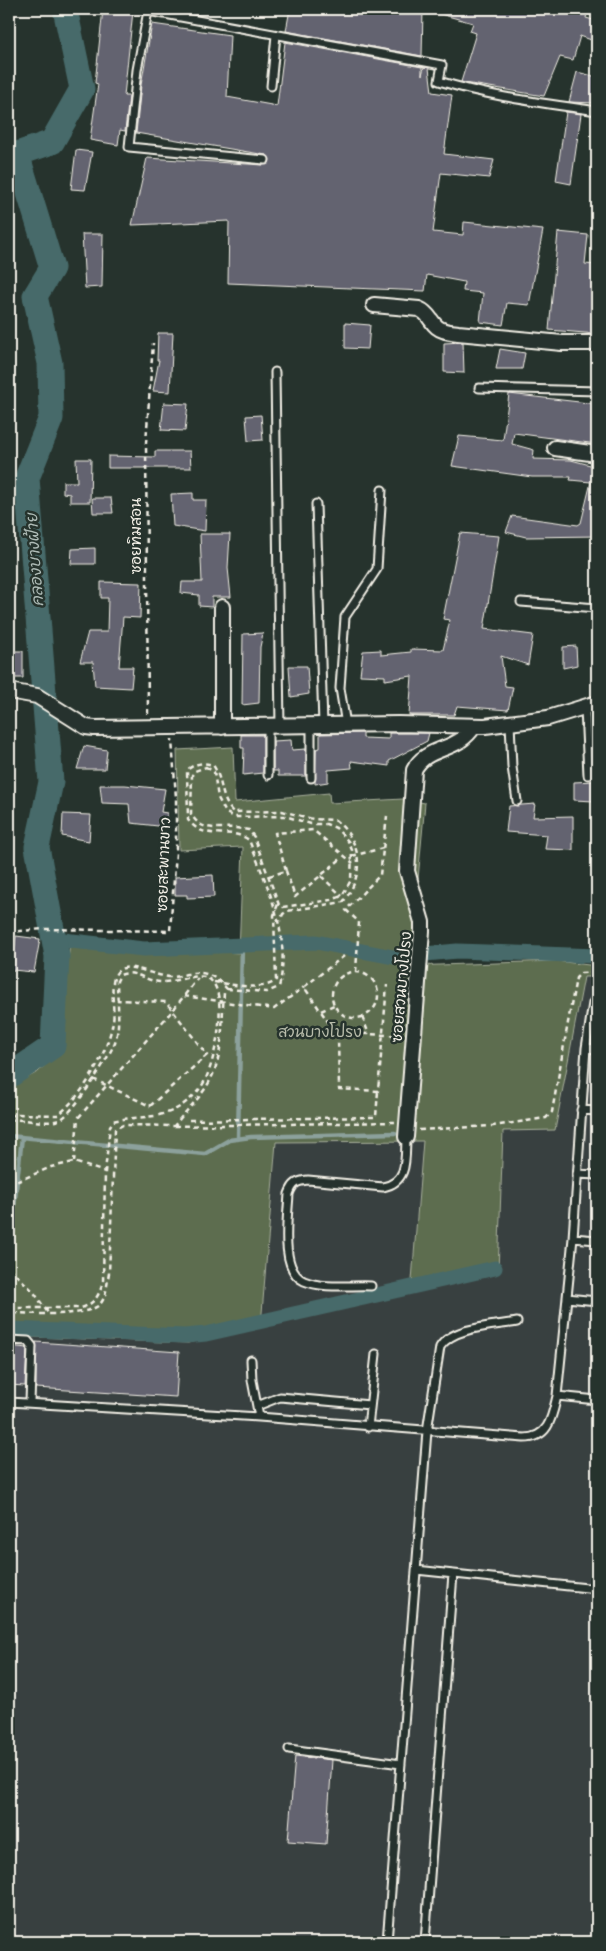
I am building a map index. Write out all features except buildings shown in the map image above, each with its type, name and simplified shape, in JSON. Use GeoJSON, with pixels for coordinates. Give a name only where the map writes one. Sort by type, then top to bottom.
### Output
{"type":"FeatureCollection","features":[{"type":"Feature","properties":{"kind":"street"},"geometry":{"type":"LineString","coordinates":[[374,306],[419,309],[425,311],[436,326],[443,330],[458,333],[562,343],[597,343]]}},
{"type":"Feature","properties":{"kind":"street"},"geometry":{"type":"LineString","coordinates":[[555,448],[597,454]]}},
{"type":"Feature","properties":{"kind":"street"},"geometry":{"type":"LineString","coordinates":[[222,607],[222,728]]}},
{"type":"Feature","properties":{"kind":"street"},"geometry":{"type":"LineString","coordinates":[[9,691],[37,696],[86,728],[222,728],[346,725],[474,726],[548,718],[591,706]]}},
{"type":"Feature","properties":{"kind":"street","name":"ซอยสวนบางโปรง"},"geometry":{"type":"LineString","coordinates":[[407,1132],[412,1037],[422,922],[407,871],[414,770],[419,760],[467,737],[474,726]]}},
{"type":"Feature","properties":{"kind":"lane"},"geometry":{"type":"LineString","coordinates":[[265,160],[128,147],[137,70],[148,11],[442,65],[439,81],[462,88],[498,96],[597,111]]}},
{"type":"Feature","properties":{"kind":"lane"},"geometry":{"type":"LineString","coordinates":[[271,86],[276,35]]}},
{"type":"Feature","properties":{"kind":"lane"},"geometry":{"type":"LineString","coordinates":[[268,775],[274,727],[275,372]]}},
{"type":"Feature","properties":{"kind":"lane"},"geometry":{"type":"LineString","coordinates":[[479,388],[597,391]]}},
{"type":"Feature","properties":{"kind":"lane"},"geometry":{"type":"LineString","coordinates":[[346,725],[340,688],[345,617],[376,569],[382,490]]}},
{"type":"Feature","properties":{"kind":"lane"},"geometry":{"type":"LineString","coordinates":[[311,778],[317,726],[316,504]]}},
{"type":"Feature","properties":{"kind":"lane"},"geometry":{"type":"LineString","coordinates":[[521,602],[597,608]]}},
{"type":"Feature","properties":{"kind":"lane"},"geometry":{"type":"LineString","coordinates":[[588,775],[591,706]]}},
{"type":"Feature","properties":{"kind":"lane"},"geometry":{"type":"LineString","coordinates":[[510,723],[517,801]]}},
{"type":"Feature","properties":{"kind":"lane"},"geometry":{"type":"LineString","coordinates":[[9,1402],[259,1417],[368,1427],[532,1438],[543,1432],[550,1424],[557,1396],[573,1238],[586,1048],[593,1003],[597,996]]}},
{"type":"Feature","properties":{"kind":"lane"},"geometry":{"type":"LineString","coordinates":[[586,1048],[597,1049]]}},
{"type":"Feature","properties":{"kind":"lane"},"geometry":{"type":"LineString","coordinates":[[581,1110],[597,1111]]}},
{"type":"Feature","properties":{"kind":"lane"},"geometry":{"type":"LineString","coordinates":[[371,1286],[316,1284],[303,1281],[296,1275],[290,1266],[287,1255],[289,1194],[292,1185],[299,1181],[308,1180],[383,1187],[391,1186],[399,1181],[404,1172],[407,1132]]}},
{"type":"Feature","properties":{"kind":"lane"},"geometry":{"type":"LineString","coordinates":[[577,1174],[597,1176]]}},
{"type":"Feature","properties":{"kind":"lane"},"geometry":{"type":"LineString","coordinates":[[573,1238],[597,1240]]}},
{"type":"Feature","properties":{"kind":"lane"},"geometry":{"type":"LineString","coordinates":[[567,1298],[597,1301]]}},
{"type":"Feature","properties":{"kind":"lane"},"geometry":{"type":"LineString","coordinates":[[387,1942],[427,1431],[440,1346],[445,1339],[456,1334],[517,1322]]}},
{"type":"Feature","properties":{"kind":"lane"},"geometry":{"type":"LineString","coordinates":[[9,1340],[28,1342],[32,1346],[30,1402]]}},
{"type":"Feature","properties":{"kind":"lane"},"geometry":{"type":"LineString","coordinates":[[368,1427],[376,1354]]}},
{"type":"Feature","properties":{"kind":"lane"},"geometry":{"type":"LineString","coordinates":[[251,1360],[259,1417]]}},
{"type":"Feature","properties":{"kind":"lane"},"geometry":{"type":"LineString","coordinates":[[557,1396],[597,1400]]}},
{"type":"Feature","properties":{"kind":"lane"},"geometry":{"type":"LineString","coordinates":[[257,1406],[280,1397],[370,1405]]}},
{"type":"Feature","properties":{"kind":"lane"},"geometry":{"type":"LineString","coordinates":[[416,1570],[597,1589]]}},
{"type":"Feature","properties":{"kind":"lane"},"geometry":{"type":"LineString","coordinates":[[425,1942],[453,1574]]}},
{"type":"Feature","properties":{"kind":"lane"},"geometry":{"type":"LineString","coordinates":[[289,1749],[401,1764]]}},
{"type":"Feature","properties":{"kind":"path","name":"ซอยทิมสอน"},"geometry":{"type":"LineString","coordinates":[[148,728],[146,443],[152,343]]}},
{"type":"Feature","properties":{"kind":"path","name":"ซอยสะพานขาว"},"geometry":{"type":"LineString","coordinates":[[9,932],[43,929],[81,929],[170,932],[175,862],[176,798],[171,728]]}},
{"type":"Feature","properties":{"kind":"path"},"geometry":{"type":"LineString","coordinates":[[9,1116],[17,1114],[58,1115],[65,1109],[97,1067],[110,1040],[114,1017],[113,984],[116,973],[123,968],[134,968],[162,977],[175,977],[205,972],[216,976],[227,989],[267,992],[279,987],[282,975],[280,921],[249,840],[241,834],[206,833],[196,830],[188,820],[188,770],[194,765],[204,763],[213,765],[219,772],[223,799],[233,812],[282,811],[313,819],[335,820],[352,839],[358,866],[356,883],[343,902],[287,911],[283,914],[280,921]]}},
{"type":"Feature","properties":{"kind":"path"},"geometry":{"type":"LineString","coordinates":[[206,767],[214,772],[218,798],[226,813],[235,817],[285,816],[310,824],[326,824],[336,828],[348,841],[352,856],[351,880],[342,896],[331,900],[283,907],[278,903],[254,837],[249,830],[226,827],[211,829],[202,827],[195,822],[191,814],[192,775],[195,771],[206,767]]}},
{"type":"Feature","properties":{"kind":"path"},"geometry":{"type":"LineString","coordinates":[[356,972],[358,922],[346,910],[380,875],[387,816]]}},
{"type":"Feature","properties":{"kind":"path"},"geometry":{"type":"LineString","coordinates":[[343,857],[295,897],[275,833],[313,830],[343,857],[358,866]]}},
{"type":"Feature","properties":{"kind":"path"},"geometry":{"type":"LineString","coordinates":[[352,856],[383,848]]}},
{"type":"Feature","properties":{"kind":"path"},"geometry":{"type":"LineString","coordinates":[[268,876],[286,871]]}},
{"type":"Feature","properties":{"kind":"path"},"geometry":{"type":"LineString","coordinates":[[321,876],[342,896]]}},
{"type":"Feature","properties":{"kind":"path"},"geometry":{"type":"LineString","coordinates":[[9,1120],[59,1120],[68,1114],[93,1079],[115,1042],[118,1026],[117,981],[120,975],[126,972],[154,982],[168,983],[199,977],[214,982],[267,986],[276,980],[274,916],[278,903]]}},
{"type":"Feature","properties":{"kind":"path"},"geometry":{"type":"LineString","coordinates":[[184,996],[234,1005],[274,1009],[344,956]]}},
{"type":"Feature","properties":{"kind":"path"},"geometry":{"type":"LineString","coordinates":[[356,972],[369,977],[377,990],[375,1005],[371,1012],[362,1017],[349,1018],[342,1014],[334,1005],[332,994],[337,981],[348,973],[356,972]]}},
{"type":"Feature","properties":{"kind":"path"},"geometry":{"type":"LineString","coordinates":[[9,1314],[84,1312],[98,1305],[105,1295],[109,1273],[115,1129],[124,1125],[174,1126],[398,1122],[407,1132],[483,1127],[546,1118],[552,1112],[556,1098],[576,978],[581,973],[597,972]]}},
{"type":"Feature","properties":{"kind":"path"},"geometry":{"type":"LineString","coordinates":[[74,1162],[78,1118],[173,1010],[199,977]]}},
{"type":"Feature","properties":{"kind":"path"},"geometry":{"type":"LineString","coordinates":[[9,1308],[81,1308],[91,1304],[98,1298],[103,1283],[105,1172],[110,1126],[113,1121],[161,1116],[174,1110],[195,1093],[205,1080],[211,1065],[220,1002],[214,982]]}},
{"type":"Feature","properties":{"kind":"path"},"geometry":{"type":"LineString","coordinates":[[188,1120],[376,1117],[387,985]]}},
{"type":"Feature","properties":{"kind":"path"},"geometry":{"type":"LineString","coordinates":[[304,987],[338,1036],[339,1089],[378,1090]]}},
{"type":"Feature","properties":{"kind":"path"},"geometry":{"type":"LineString","coordinates":[[174,1126],[202,1093],[213,1074],[220,1050],[224,993],[227,989]]}},
{"type":"Feature","properties":{"kind":"path"},"geometry":{"type":"LineString","coordinates":[[93,1079],[150,1106],[207,1055],[166,1002],[117,1000]]}},
{"type":"Feature","properties":{"kind":"path"},"geometry":{"type":"LineString","coordinates":[[321,1011],[334,1005]]}},
{"type":"Feature","properties":{"kind":"path"},"geometry":{"type":"LineString","coordinates":[[362,1017],[369,1034]]}},
{"type":"Feature","properties":{"kind":"path"},"geometry":{"type":"LineString","coordinates":[[336,1032],[412,1037]]}},
{"type":"Feature","properties":{"kind":"path"},"geometry":{"type":"LineString","coordinates":[[9,1185],[51,1167],[74,1162],[105,1172]]}},
{"type":"Feature","properties":{"kind":"path"},"geometry":{"type":"LineString","coordinates":[[9,1268],[33,1291],[48,1313]]}},
{"type":"Feature","properties":{"kind":"shaded area"},"geometry":{"type":"Polygon","coordinates":[[[586,968],[597,970],[597,1942],[9,1942],[9,1336],[261,1325],[276,1142],[424,1141],[411,1293],[498,1273],[503,1131],[586,968]]]}},
{"type":"Feature","properties":{"kind":"green space","name":"สวนบางโปรง"},"geometry":{"type":"Polygon","coordinates":[[[233,747],[235,802],[329,793],[330,803],[403,799],[425,803],[410,966],[556,961],[597,966],[597,977],[584,977],[555,1130],[503,1131],[498,1273],[411,1293],[423,1141],[276,1142],[261,1325],[188,1343],[9,1336],[9,1087],[38,1072],[57,1054],[70,943],[239,953],[243,847],[179,850],[177,750],[233,747]]]}},
{"type":"Feature","properties":{"kind":"waterway","name":"คลองบางฝ้าย"},"geometry":{"type":"LineString","coordinates":[[9,1076],[53,1046],[57,956],[37,847],[51,782],[27,478],[51,418],[50,363],[35,296],[52,268],[17,154],[52,142],[82,89],[65,9]]}},
{"type":"Feature","properties":{"kind":"waterway"},"geometry":{"type":"LineString","coordinates":[[54,939],[144,949],[316,942],[393,957],[457,951],[597,956]]}},
{"type":"Feature","properties":{"kind":"waterway"},"geometry":{"type":"LineString","coordinates":[[238,1139],[242,944]]}},
{"type":"Feature","properties":{"kind":"waterway"},"geometry":{"type":"LineString","coordinates":[[9,1136],[205,1154],[229,1140],[251,1137],[395,1133]]}},
{"type":"Feature","properties":{"kind":"waterway"},"geometry":{"type":"LineString","coordinates":[[9,1252],[22,1137]]}},
{"type":"Feature","properties":{"kind":"waterway"},"geometry":{"type":"LineString","coordinates":[[9,1329],[185,1336],[206,1334],[495,1268]]}}]}
